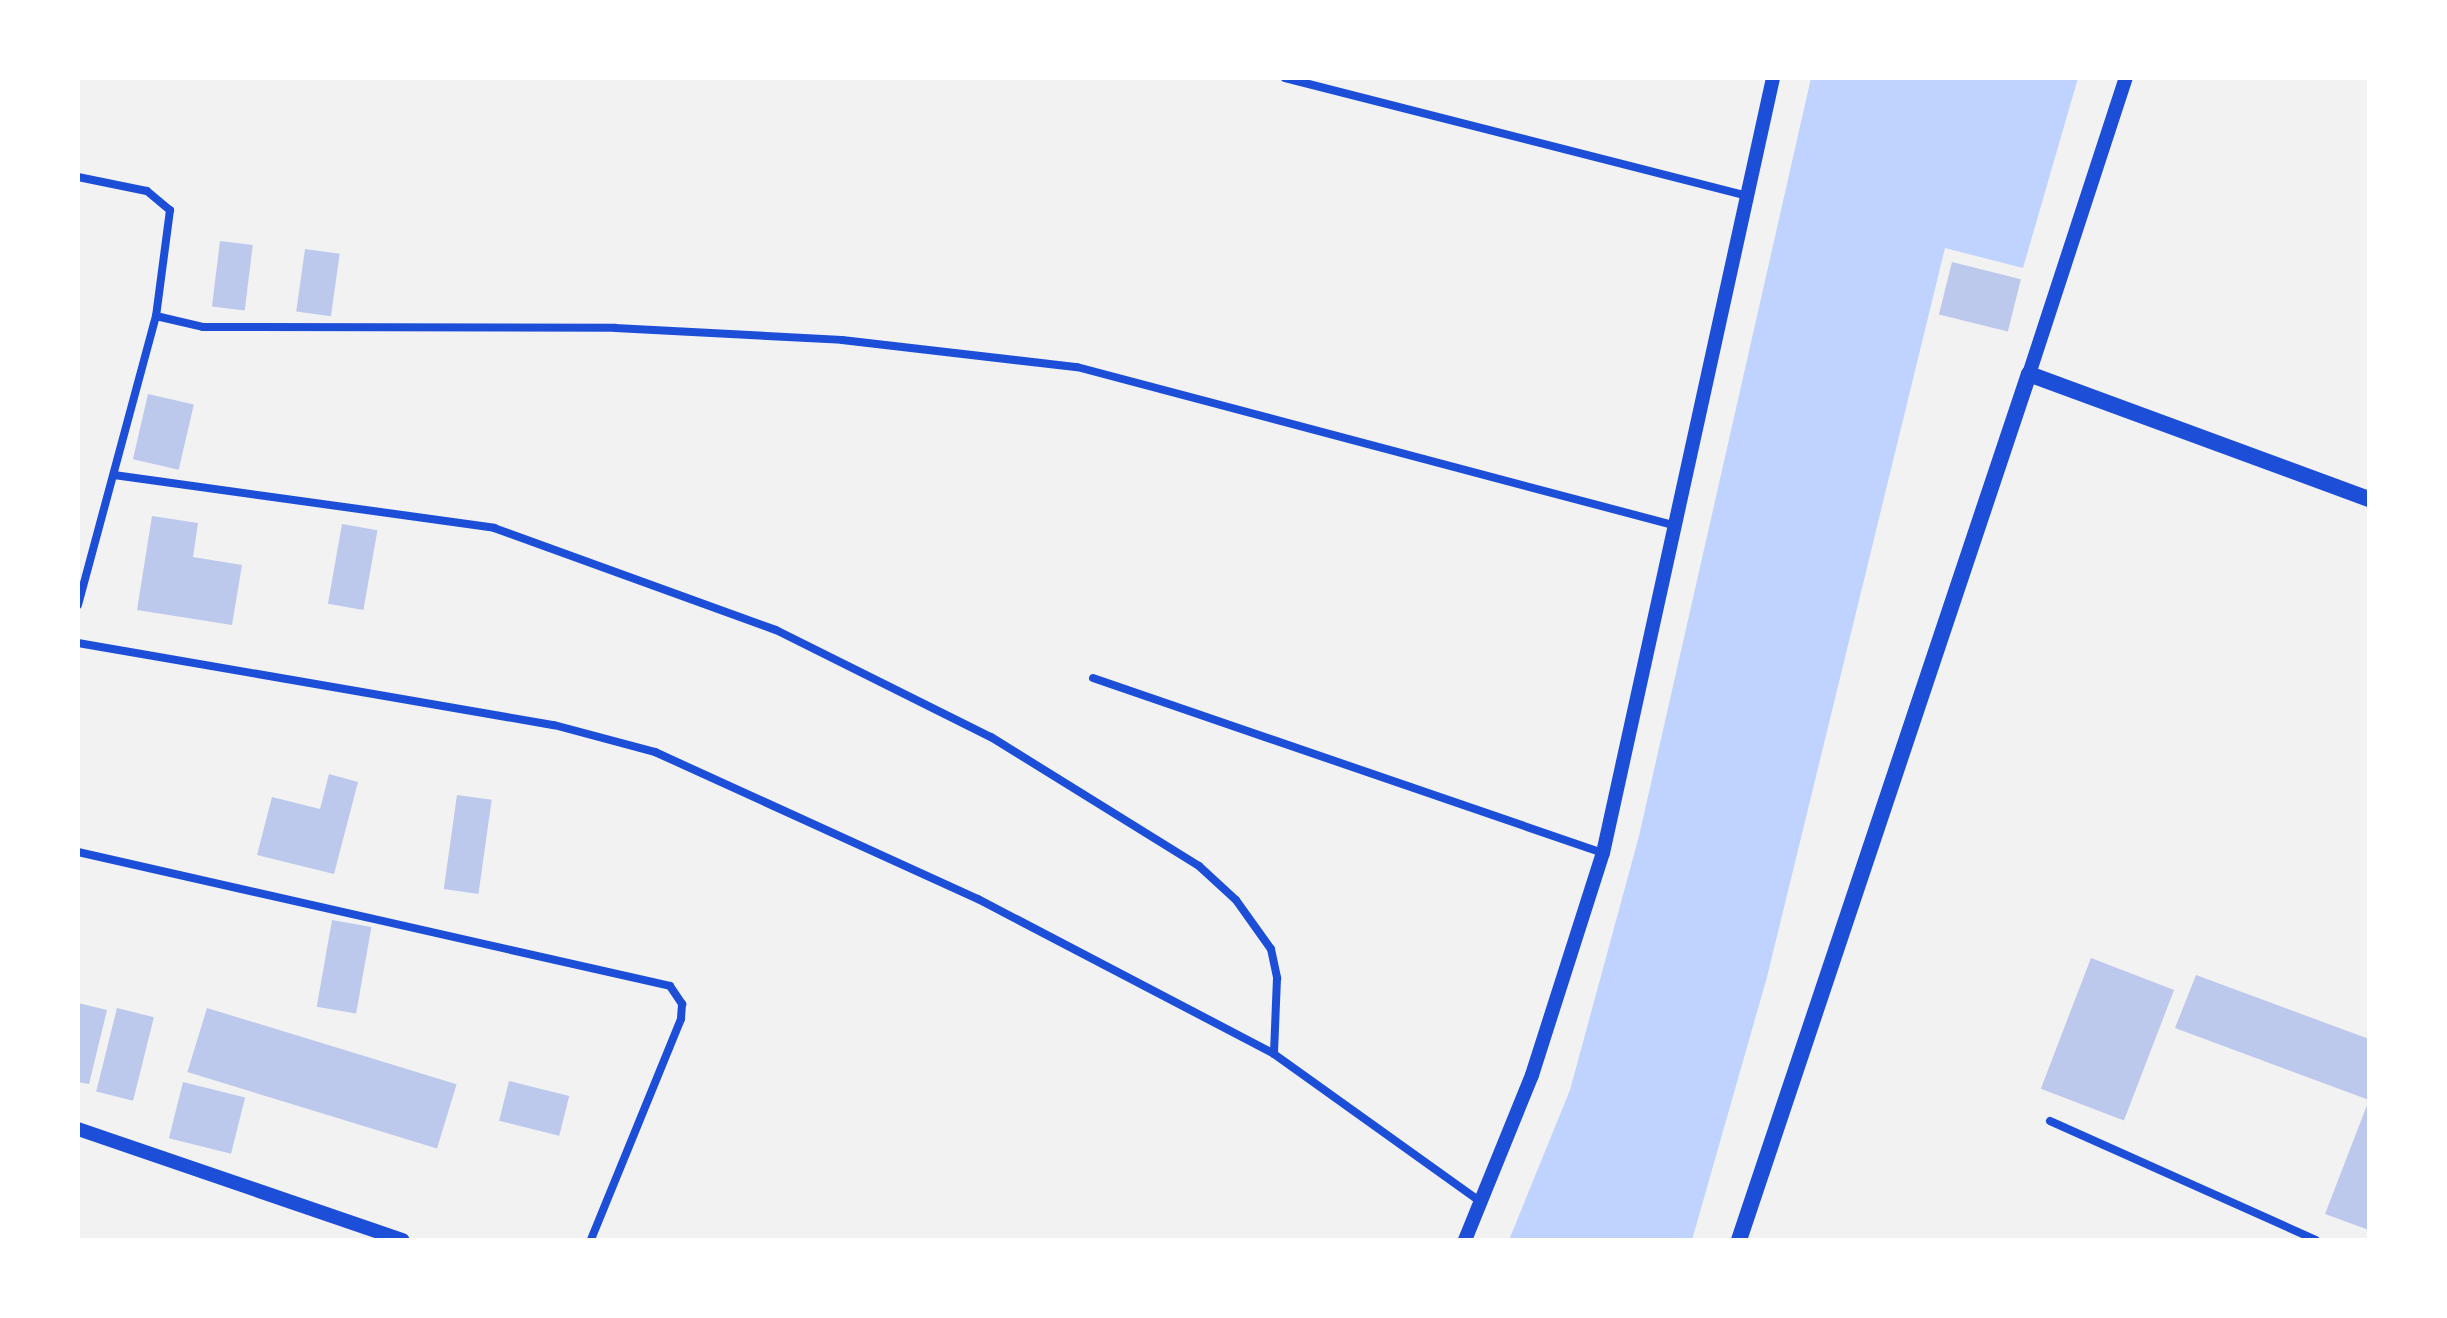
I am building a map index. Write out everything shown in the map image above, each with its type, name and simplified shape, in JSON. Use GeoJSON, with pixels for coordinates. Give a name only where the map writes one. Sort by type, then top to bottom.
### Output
{"type":"FeatureCollection","features":[{"type":"Feature","properties":{"kind":"main road"},"geometry":{"type":"LineString","coordinates":[[1739,1240],[2029,374],[2369,499]]}},
{"type":"Feature","properties":{"kind":"street"},"geometry":{"type":"LineString","coordinates":[[1285,78],[1744,195]]}},
{"type":"Feature","properties":{"kind":"street"},"geometry":{"type":"LineString","coordinates":[[1465,1240],[1532,1075],[1603,853],[1744,195],[1773,78]]}},
{"type":"Feature","properties":{"kind":"street"},"geometry":{"type":"LineString","coordinates":[[2029,374],[2126,78]]}},
{"type":"Feature","properties":{"kind":"street"},"geometry":{"type":"LineString","coordinates":[[78,177],[147,191],[170,210],[156,316],[78,605]]}},
{"type":"Feature","properties":{"kind":"street"},"geometry":{"type":"LineString","coordinates":[[156,316],[203,327],[615,328],[842,340],[1077,367],[1673,525]]}},
{"type":"Feature","properties":{"kind":"street"},"geometry":{"type":"LineString","coordinates":[[114,475],[494,528],[776,630],[991,737],[1199,866],[1236,900],[1271,949],[1277,978],[1274,1054]]}},
{"type":"Feature","properties":{"kind":"street"},"geometry":{"type":"LineString","coordinates":[[78,643],[618,739],[978,899],[1274,1054],[1481,1202]]}},
{"type":"Feature","properties":{"kind":"street"},"geometry":{"type":"LineString","coordinates":[[1093,678],[1603,853]]}},
{"type":"Feature","properties":{"kind":"street"},"geometry":{"type":"LineString","coordinates":[[78,852],[670,986],[682,1004],[681,1019],[591,1240]]}},
{"type":"Feature","properties":{"kind":"street"},"geometry":{"type":"LineString","coordinates":[[2050,1121],[2316,1240]]}},
{"type":"Feature","properties":{"kind":"street"},"geometry":{"type":"LineString","coordinates":[[78,1129],[403,1240]]}},
{"type":"Feature","properties":{"kind":"water"},"geometry":{"type":"Polygon","coordinates":[[[1811,78],[2078,78],[2023,268],[1945,248],[1767,977],[1692,1240],[1509,1240],[1570,1090],[1639,836],[1811,78]]]}},
{"type":"Feature","properties":{"kind":"building"},"geometry":{"type":"Polygon","coordinates":[[[220,241],[253,245],[245,311],[212,307],[220,241]]]}},
{"type":"Feature","properties":{"kind":"building"},"geometry":{"type":"Polygon","coordinates":[[[305,249],[340,254],[331,316],[296,311],[305,249]]]}},
{"type":"Feature","properties":{"kind":"building"},"geometry":{"type":"Polygon","coordinates":[[[1952,262],[2021,279],[2008,332],[1939,314],[1952,262]]]}},
{"type":"Feature","properties":{"kind":"building"},"geometry":{"type":"Polygon","coordinates":[[[148,394],[194,405],[179,470],[133,459],[148,394]]]}},
{"type":"Feature","properties":{"kind":"building"},"geometry":{"type":"Polygon","coordinates":[[[152,516],[198,523],[193,557],[242,565],[232,625],[137,610],[152,516]]]}},
{"type":"Feature","properties":{"kind":"building"},"geometry":{"type":"Polygon","coordinates":[[[342,524],[377,530],[363,610],[328,604],[342,524]]]}},
{"type":"Feature","properties":{"kind":"building"},"geometry":{"type":"Polygon","coordinates":[[[329,774],[358,782],[334,874],[257,855],[272,797],[320,809],[329,774]]]}},
{"type":"Feature","properties":{"kind":"building"},"geometry":{"type":"Polygon","coordinates":[[[457,795],[492,800],[478,894],[444,889],[457,795]]]}},
{"type":"Feature","properties":{"kind":"building"},"geometry":{"type":"Polygon","coordinates":[[[332,920],[371,927],[356,1014],[317,1007],[332,920]]]}},
{"type":"Feature","properties":{"kind":"building"},"geometry":{"type":"Polygon","coordinates":[[[2091,958],[2174,990],[2124,1121],[2041,1089],[2091,958]]]}},
{"type":"Feature","properties":{"kind":"building"},"geometry":{"type":"Polygon","coordinates":[[[2196,975],[2369,1039],[2369,1100],[2175,1028],[2196,975]]]}},
{"type":"Feature","properties":{"kind":"building"},"geometry":{"type":"Polygon","coordinates":[[[78,1003],[107,1010],[89,1084],[78,1082],[78,1003]]]}},
{"type":"Feature","properties":{"kind":"building"},"geometry":{"type":"Polygon","coordinates":[[[117,1008],[154,1017],[133,1101],[96,1091],[117,1008]]]}},
{"type":"Feature","properties":{"kind":"building"},"geometry":{"type":"Polygon","coordinates":[[[207,1008],[457,1084],[437,1148],[187,1072],[207,1008]]]}},
{"type":"Feature","properties":{"kind":"building"},"geometry":{"type":"Polygon","coordinates":[[[509,1081],[569,1096],[559,1136],[499,1121],[509,1081]]]}},
{"type":"Feature","properties":{"kind":"building"},"geometry":{"type":"Polygon","coordinates":[[[183,1082],[245,1097],[231,1154],[169,1138],[183,1082]]]}},
{"type":"Feature","properties":{"kind":"building"},"geometry":{"type":"Polygon","coordinates":[[[2369,1100],[2369,1230],[2325,1214],[2369,1100]]]}}]}
